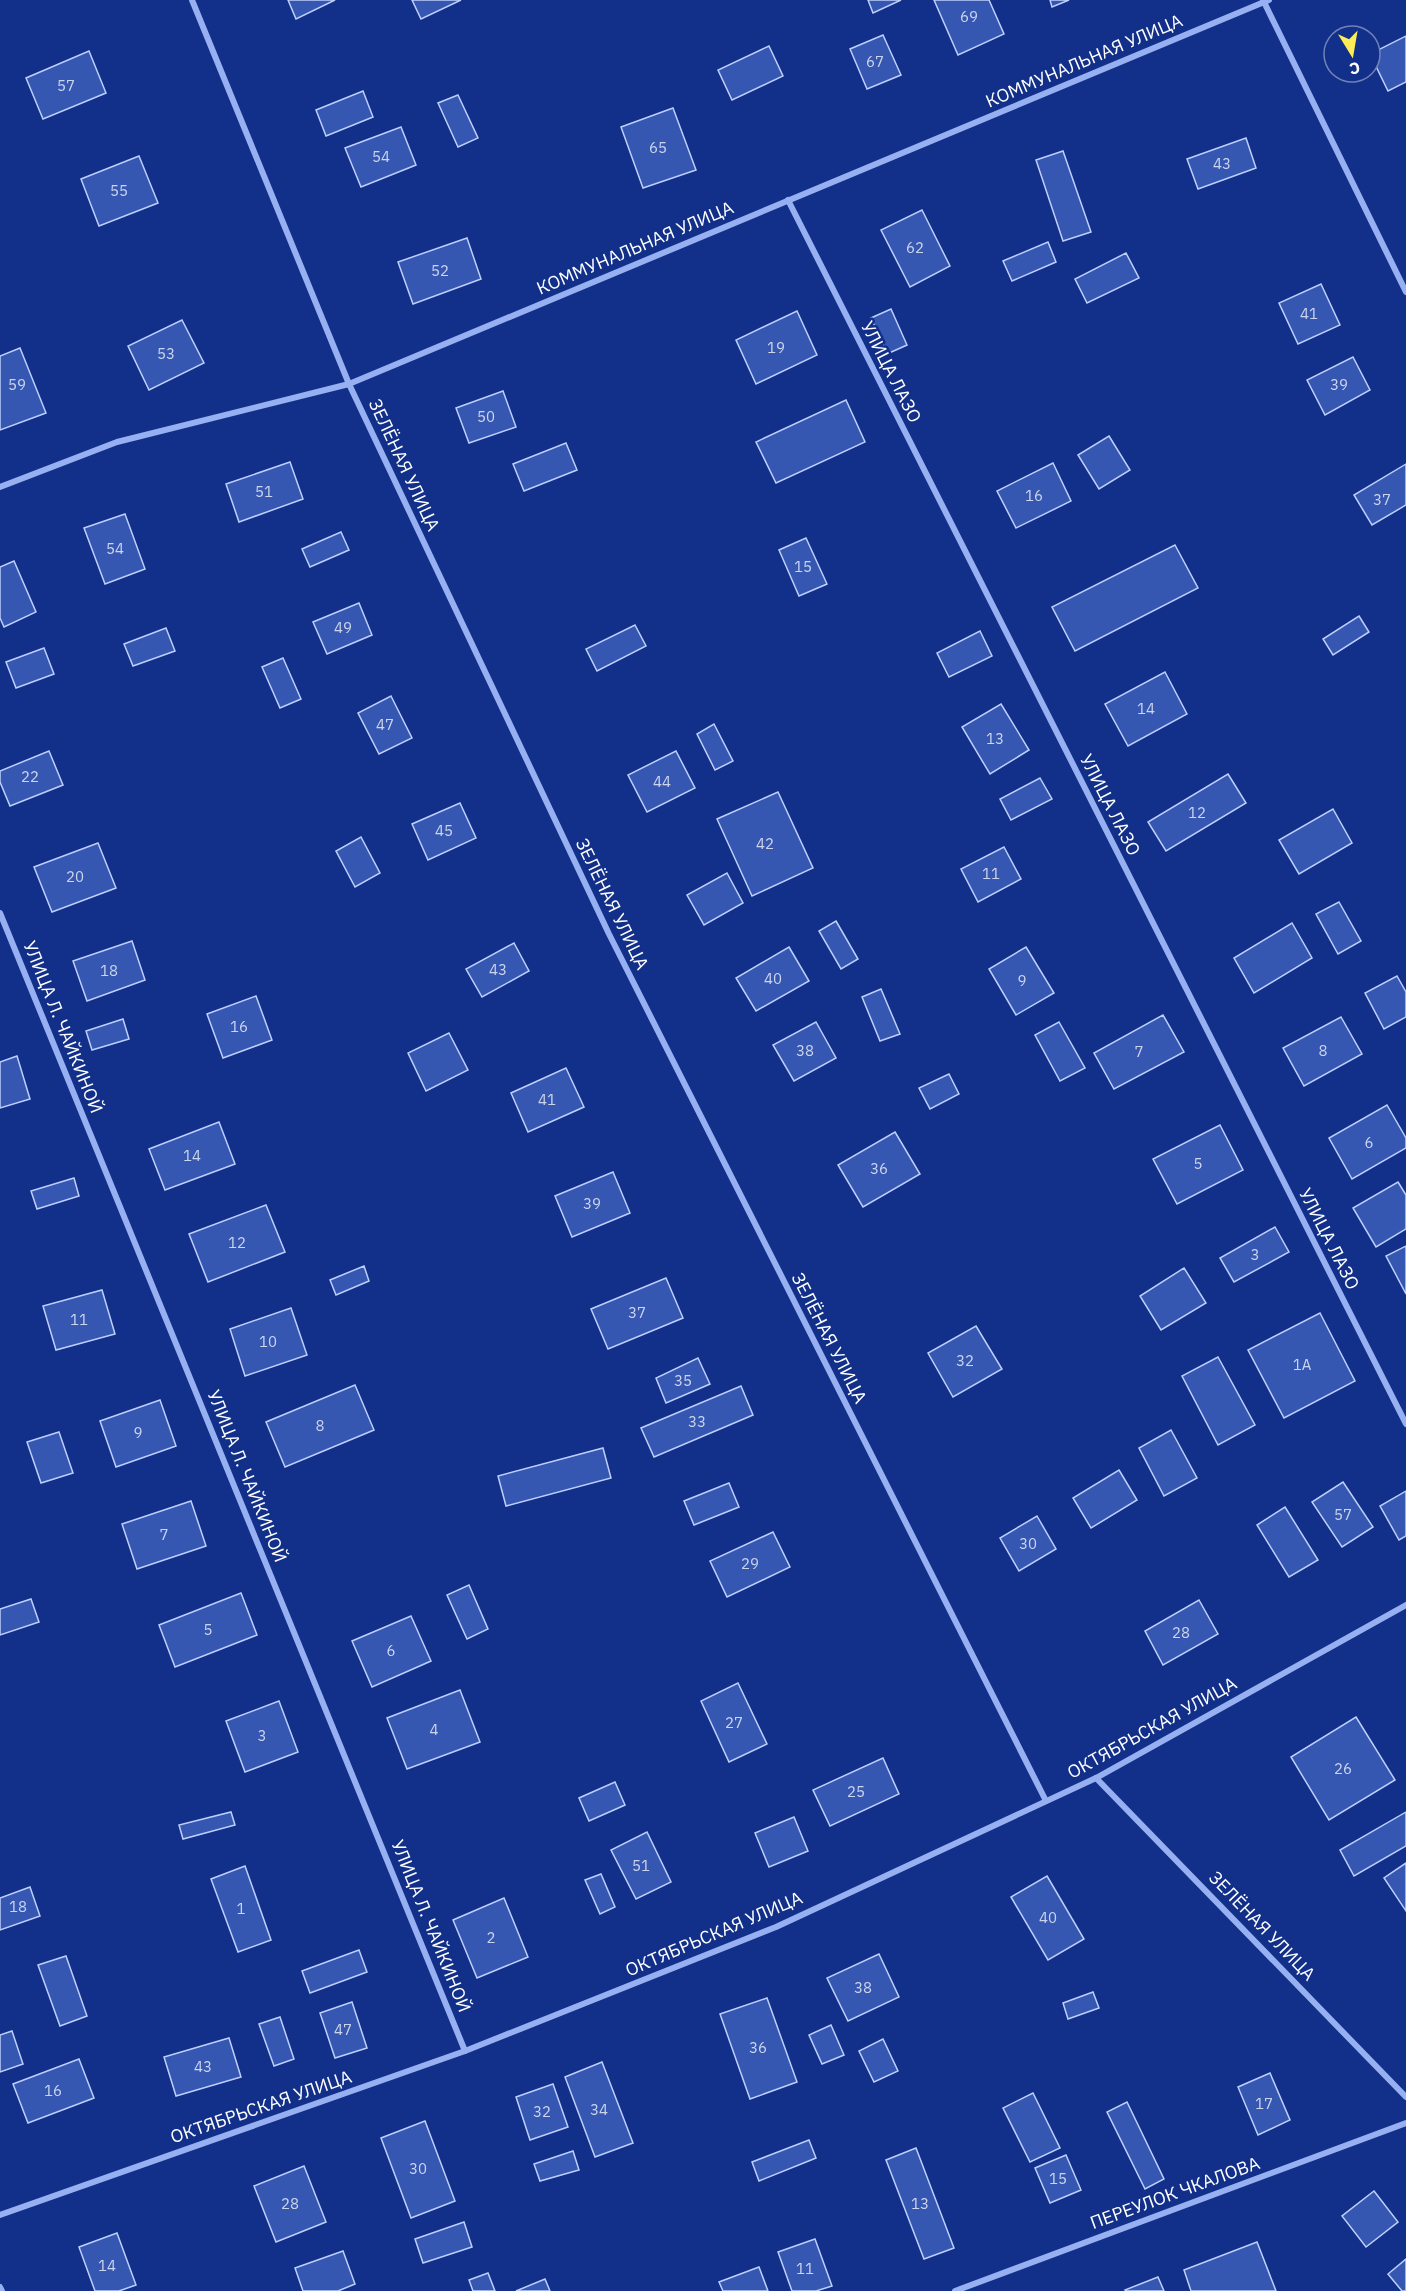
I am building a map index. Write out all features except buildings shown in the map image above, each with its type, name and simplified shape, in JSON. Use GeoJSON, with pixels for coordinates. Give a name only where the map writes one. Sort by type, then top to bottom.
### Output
{"type":"FeatureCollection","features":[{"type":"Feature","properties":{"kind":"street","name":"ЗЕЛЁНАЯ УЛИЦА"},"geometry":{"type":"LineString","coordinates":[[192,0],[349,384],[609,934],[1046,1801]]}},
{"type":"Feature","properties":{"kind":"street","name":"КОММУНАЛЬНАЯ УЛИЦА"},"geometry":{"type":"LineString","coordinates":[[0,487],[117,442],[349,384],[1265,1]]}},
{"type":"Feature","properties":{"kind":"street"},"geometry":{"type":"LineString","coordinates":[[1265,1],[1406,292]]}},
{"type":"Feature","properties":{"kind":"street","name":"УЛИЦА ЛАЗО"},"geometry":{"type":"LineString","coordinates":[[788,200],[1406,1424]]}},
{"type":"Feature","properties":{"kind":"street","name":"УЛИЦА Л. ЧАЙКИНОЙ"},"geometry":{"type":"LineString","coordinates":[[0,913],[465,2051]]}},
{"type":"Feature","properties":{"kind":"street","name":"ОКТЯБРЬСКАЯ УЛИЦА"},"geometry":{"type":"LineString","coordinates":[[0,2215],[465,2051],[776,1927],[1096,1778],[1406,1605]]}},
{"type":"Feature","properties":{"kind":"street","name":"ЗЕЛЁНАЯ УЛИЦА"},"geometry":{"type":"LineString","coordinates":[[1096,1778],[1406,2097]]}},
{"type":"Feature","properties":{"kind":"street","name":"ПЕРЕУЛОК ЧКАЛОВА"},"geometry":{"type":"LineString","coordinates":[[955,2291],[1406,2123]]}},
{"type":"Feature","properties":{"kind":"street"},"geometry":{"type":"LineString","coordinates":[[0,2287],[2,2291]]}}]}
